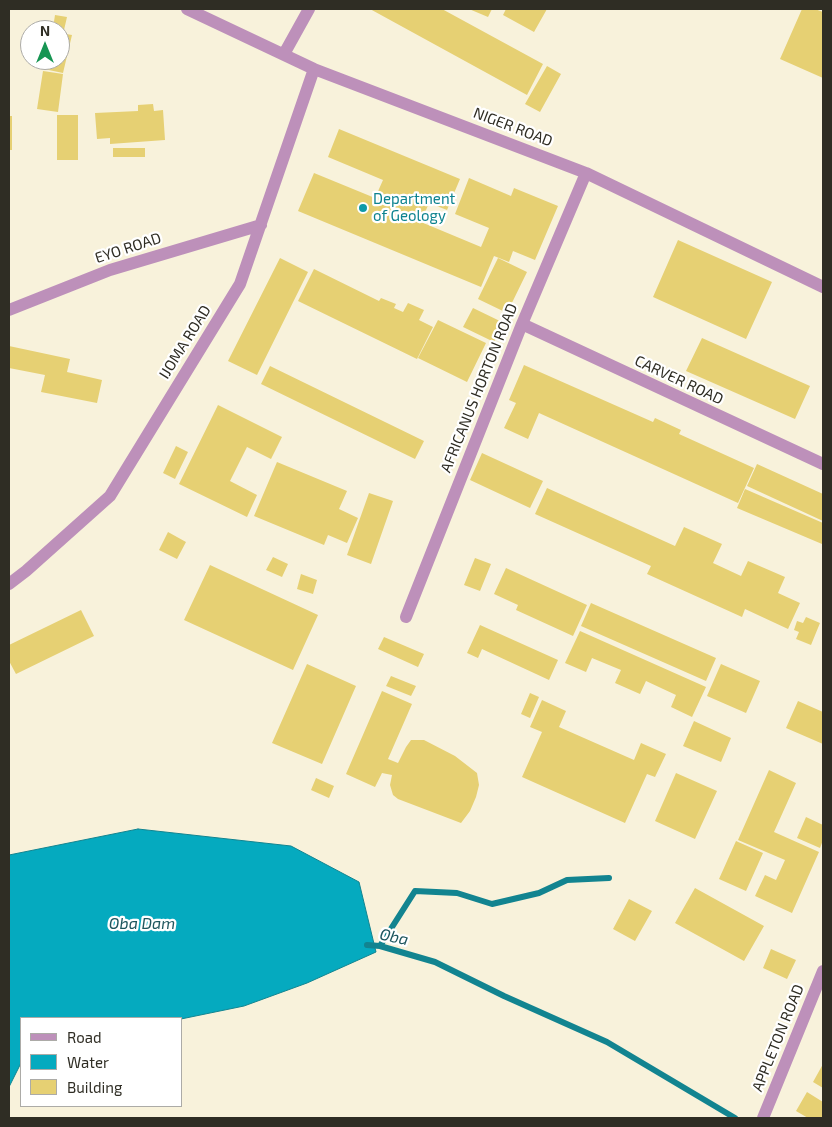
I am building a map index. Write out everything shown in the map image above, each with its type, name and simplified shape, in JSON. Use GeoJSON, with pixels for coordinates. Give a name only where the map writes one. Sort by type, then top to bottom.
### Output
{"type":"FeatureCollection","features":[{"type":"Feature","properties":{"kind":"street","name":"NIGER ROAD"},"geometry":{"type":"LineString","coordinates":[[187,9],[314,69],[586,172],[823,287]]}},
{"type":"Feature","properties":{"kind":"street"},"geometry":{"type":"LineString","coordinates":[[284,54],[309,9]]}},
{"type":"Feature","properties":{"kind":"street","name":"IJOMA ROAD"},"geometry":{"type":"LineString","coordinates":[[9,584],[110,496],[240,284],[314,69]]}},
{"type":"Feature","properties":{"kind":"street","name":"AFRICANUS HORTON ROAD"},"geometry":{"type":"LineString","coordinates":[[406,617],[522,324],[586,172]]}},
{"type":"Feature","properties":{"kind":"street","name":"EYO ROAD"},"geometry":{"type":"LineString","coordinates":[[9,310],[110,270],[260,225]]}},
{"type":"Feature","properties":{"kind":"street","name":"CARVER ROAD"},"geometry":{"type":"LineString","coordinates":[[522,324],[823,464]]}},
{"type":"Feature","properties":{"kind":"street","name":"APPLETON ROAD"},"geometry":{"type":"LineString","coordinates":[[764,1116],[823,970]]}},
{"type":"Feature","properties":{"kind":"water","name":"Oba Dam"},"geometry":{"type":"Polygon","coordinates":[[[138,829],[291,846],[359,882],[376,952],[307,983],[244,1006],[182,1019],[182,1017],[20,1017],[20,1065],[9,1087],[9,855],[138,829]]]}},
{"type":"Feature","properties":{"kind":"building"},"geometry":{"type":"Polygon","coordinates":[[[370,9],[442,9],[543,64],[527,95],[370,9]]]}},
{"type":"Feature","properties":{"kind":"building"},"geometry":{"type":"Polygon","coordinates":[[[469,9],[492,9],[488,17],[469,9]]]}},
{"type":"Feature","properties":{"kind":"building"},"geometry":{"type":"Polygon","coordinates":[[[506,9],[547,9],[534,32],[503,15],[506,9]]]}},
{"type":"Feature","properties":{"kind":"building"},"geometry":{"type":"Polygon","coordinates":[[[802,9],[815,9],[823,12],[823,78],[780,59],[802,9]]]}},
{"type":"Feature","properties":{"kind":"building"},"geometry":{"type":"Polygon","coordinates":[[[55,15],[67,17],[66,20],[54,20],[55,15]]]}},
{"type":"Feature","properties":{"kind":"building"},"geometry":{"type":"Polygon","coordinates":[[[547,66],[561,74],[540,112],[525,104],[547,66]]]}},
{"type":"Feature","properties":{"kind":"building"},"geometry":{"type":"Polygon","coordinates":[[[49,70],[64,70],[63,73],[49,70]]]}},
{"type":"Feature","properties":{"kind":"building"},"geometry":{"type":"Polygon","coordinates":[[[43,71],[63,74],[58,112],[37,109],[43,71]]]}},
{"type":"Feature","properties":{"kind":"building"},"geometry":{"type":"Polygon","coordinates":[[[153,104],[154,111],[163,110],[165,140],[110,144],[110,138],[97,139],[95,113],[138,111],[138,105],[153,104]]]}},
{"type":"Feature","properties":{"kind":"building"},"geometry":{"type":"Polygon","coordinates":[[[57,115],[78,115],[78,160],[57,160],[57,115]]]}},
{"type":"Feature","properties":{"kind":"building"},"geometry":{"type":"Polygon","coordinates":[[[9,116],[12,116],[12,150],[9,150],[9,116]]]}},
{"type":"Feature","properties":{"kind":"building","name":"Department of Geology"},"geometry":{"type":"Polygon","coordinates":[[[339,129],[460,179],[447,210],[429,203],[421,222],[481,247],[489,228],[455,214],[469,178],[511,196],[514,188],[558,206],[535,260],[513,251],[509,262],[494,256],[481,287],[298,211],[314,173],[375,198],[383,180],[328,157],[339,129]]]}},
{"type":"Feature","properties":{"kind":"building"},"geometry":{"type":"Polygon","coordinates":[[[113,148],[145,148],[145,157],[113,157],[113,148]]]}},
{"type":"Feature","properties":{"kind":"building"},"geometry":{"type":"Polygon","coordinates":[[[678,240],[772,282],[746,339],[653,297],[678,240]]]}},
{"type":"Feature","properties":{"kind":"building"},"geometry":{"type":"Polygon","coordinates":[[[280,258],[308,272],[257,375],[228,361],[280,258]]]}},
{"type":"Feature","properties":{"kind":"building"},"geometry":{"type":"Polygon","coordinates":[[[498,258],[527,272],[507,313],[478,299],[498,258]]]}},
{"type":"Feature","properties":{"kind":"building"},"geometry":{"type":"Polygon","coordinates":[[[314,269],[379,301],[381,298],[396,304],[394,308],[403,312],[408,303],[424,310],[419,320],[433,327],[417,359],[298,301],[314,269]]]}},
{"type":"Feature","properties":{"kind":"building"},"geometry":{"type":"Polygon","coordinates":[[[473,308],[504,323],[494,342],[463,327],[473,308]]]}},
{"type":"Feature","properties":{"kind":"building"},"geometry":{"type":"Polygon","coordinates":[[[438,320],[486,343],[467,382],[418,358],[438,320]]]}},
{"type":"Feature","properties":{"kind":"building"},"geometry":{"type":"Polygon","coordinates":[[[702,338],[810,386],[795,419],[686,371],[702,338]]]}},
{"type":"Feature","properties":{"kind":"building"},"geometry":{"type":"Polygon","coordinates":[[[9,346],[70,359],[67,372],[102,380],[97,403],[41,392],[45,375],[9,368],[9,346]]]}},
{"type":"Feature","properties":{"kind":"building"},"geometry":{"type":"Polygon","coordinates":[[[524,365],[653,422],[655,418],[681,430],[679,434],[754,468],[738,503],[539,413],[528,439],[504,428],[516,403],[509,400],[524,365]]]}},
{"type":"Feature","properties":{"kind":"building"},"geometry":{"type":"Polygon","coordinates":[[[270,366],[424,441],[415,459],[261,384],[270,366]]]}},
{"type":"Feature","properties":{"kind":"building"},"geometry":{"type":"Polygon","coordinates":[[[218,405],[282,437],[271,459],[247,447],[230,481],[257,495],[247,517],[179,484],[218,405]]]}},
{"type":"Feature","properties":{"kind":"building"},"geometry":{"type":"Polygon","coordinates":[[[176,446],[188,452],[175,479],[163,473],[176,446]]]}},
{"type":"Feature","properties":{"kind":"building"},"geometry":{"type":"Polygon","coordinates":[[[482,453],[543,481],[530,508],[470,480],[482,453]]]}},
{"type":"Feature","properties":{"kind":"building"},"geometry":{"type":"Polygon","coordinates":[[[277,462],[347,491],[339,509],[358,518],[347,543],[328,535],[324,545],[254,516],[277,462]]]}},
{"type":"Feature","properties":{"kind":"building"},"geometry":{"type":"Polygon","coordinates":[[[757,464],[823,494],[823,521],[747,486],[757,464]]]}},
{"type":"Feature","properties":{"kind":"building"},"geometry":{"type":"Polygon","coordinates":[[[547,488],[675,546],[684,527],[722,544],[713,563],[741,576],[748,561],[785,577],[778,593],[800,603],[788,629],[745,609],[742,617],[647,574],[651,566],[535,514],[547,488]]]}},
{"type":"Feature","properties":{"kind":"building"},"geometry":{"type":"Polygon","coordinates":[[[745,489],[823,523],[822,544],[737,508],[745,489]]]}},
{"type":"Feature","properties":{"kind":"building"},"geometry":{"type":"Polygon","coordinates":[[[369,493],[393,501],[371,564],[347,555],[369,493]]]}},
{"type":"Feature","properties":{"kind":"building"},"geometry":{"type":"Polygon","coordinates":[[[168,532],[186,542],[177,559],[159,550],[168,532]]]}},
{"type":"Feature","properties":{"kind":"building"},"geometry":{"type":"Polygon","coordinates":[[[273,557],[288,564],[282,577],[266,570],[273,557]]]}},
{"type":"Feature","properties":{"kind":"building"},"geometry":{"type":"Polygon","coordinates":[[[475,558],[491,564],[480,591],[464,585],[475,558]]]}},
{"type":"Feature","properties":{"kind":"building"},"geometry":{"type":"Polygon","coordinates":[[[210,565],[318,615],[293,670],[184,620],[210,565]]]}},
{"type":"Feature","properties":{"kind":"building"},"geometry":{"type":"Polygon","coordinates":[[[506,568],[587,605],[573,636],[516,610],[518,605],[494,594],[506,568]]]}},
{"type":"Feature","properties":{"kind":"building"},"geometry":{"type":"Polygon","coordinates":[[[301,574],[317,580],[313,594],[297,589],[301,574]]]}},
{"type":"Feature","properties":{"kind":"building"},"geometry":{"type":"Polygon","coordinates":[[[591,603],[716,658],[706,681],[581,626],[591,603]]]}},
{"type":"Feature","properties":{"kind":"building"},"geometry":{"type":"Polygon","coordinates":[[[81,610],[94,636],[16,674],[9,661],[9,645],[81,610]]]}},
{"type":"Feature","properties":{"kind":"building"},"geometry":{"type":"Polygon","coordinates":[[[806,617],[820,623],[811,645],[796,639],[799,632],[794,630],[797,621],[803,623],[806,617]]]}},
{"type":"Feature","properties":{"kind":"building"},"geometry":{"type":"Polygon","coordinates":[[[480,625],[558,660],[549,680],[482,649],[478,658],[467,653],[480,625]]]}},
{"type":"Feature","properties":{"kind":"building"},"geometry":{"type":"Polygon","coordinates":[[[580,631],[706,687],[692,717],[671,707],[676,695],[646,681],[640,694],[615,683],[621,670],[592,658],[586,672],[565,663],[580,631]]]}},
{"type":"Feature","properties":{"kind":"building"},"geometry":{"type":"Polygon","coordinates":[[[384,637],[424,654],[418,667],[378,649],[384,637]]]}},
{"type":"Feature","properties":{"kind":"building"},"geometry":{"type":"Polygon","coordinates":[[[307,664],[356,686],[322,764],[272,743],[307,664]]]}},
{"type":"Feature","properties":{"kind":"building"},"geometry":{"type":"Polygon","coordinates":[[[721,664],[760,681],[746,713],[707,696],[721,664]]]}},
{"type":"Feature","properties":{"kind":"building"},"geometry":{"type":"Polygon","coordinates":[[[391,676],[416,686],[411,696],[386,686],[391,676]]]}},
{"type":"Feature","properties":{"kind":"building"},"geometry":{"type":"Polygon","coordinates":[[[382,691],[412,704],[388,759],[398,763],[411,740],[424,740],[455,756],[477,773],[479,785],[476,797],[470,811],[461,823],[398,799],[393,795],[390,785],[392,775],[382,773],[375,787],[346,774],[382,691]]]}},
{"type":"Feature","properties":{"kind":"building"},"geometry":{"type":"Polygon","coordinates":[[[530,693],[539,697],[530,718],[521,714],[530,693]]]}},
{"type":"Feature","properties":{"kind":"building"},"geometry":{"type":"Polygon","coordinates":[[[542,700],[566,711],[559,727],[634,760],[641,743],[666,754],[655,777],[647,774],[625,823],[522,777],[542,732],[530,727],[542,700]]]}},
{"type":"Feature","properties":{"kind":"building"},"geometry":{"type":"Polygon","coordinates":[[[798,701],[823,712],[823,744],[786,728],[798,701]]]}},
{"type":"Feature","properties":{"kind":"building"},"geometry":{"type":"Polygon","coordinates":[[[694,721],[731,738],[721,762],[683,746],[694,721]]]}},
{"type":"Feature","properties":{"kind":"building"},"geometry":{"type":"Polygon","coordinates":[[[769,770],[796,783],[774,832],[819,852],[792,913],[755,896],[765,875],[776,880],[785,860],[738,840],[769,770]]]}},
{"type":"Feature","properties":{"kind":"building"},"geometry":{"type":"Polygon","coordinates":[[[676,773],[717,791],[695,839],[655,821],[676,773]]]}},
{"type":"Feature","properties":{"kind":"building"},"geometry":{"type":"Polygon","coordinates":[[[316,778],[334,786],[329,798],[311,790],[316,778]]]}},
{"type":"Feature","properties":{"kind":"building"},"geometry":{"type":"Polygon","coordinates":[[[806,817],[823,825],[823,840],[820,848],[797,838],[806,817]]]}},
{"type":"Feature","properties":{"kind":"building"},"geometry":{"type":"Polygon","coordinates":[[[736,841],[763,853],[746,891],[719,879],[736,841]]]}},
{"type":"Feature","properties":{"kind":"building"},"geometry":{"type":"Polygon","coordinates":[[[695,888],[764,926],[744,961],[675,923],[695,888]]]}},
{"type":"Feature","properties":{"kind":"building"},"geometry":{"type":"Polygon","coordinates":[[[629,899],[652,911],[635,941],[613,929],[629,899]]]}},
{"type":"Feature","properties":{"kind":"building"},"geometry":{"type":"Polygon","coordinates":[[[771,949],[796,960],[787,979],[763,968],[771,949]]]}},
{"type":"Feature","properties":{"kind":"building"},"geometry":{"type":"Polygon","coordinates":[[[823,1064],[823,1088],[813,1082],[823,1064]]]}},
{"type":"Feature","properties":{"kind":"building"},"geometry":{"type":"Polygon","coordinates":[[[807,1092],[823,1102],[823,1118],[808,1118],[796,1111],[807,1092]]]}},
{"type":"Feature","properties":{"kind":"waterway"},"geometry":{"type":"LineString","coordinates":[[380,946],[415,891],[457,893],[492,904],[539,893],[567,880],[609,878]]}},
{"type":"Feature","properties":{"kind":"waterway","name":"Oba"},"geometry":{"type":"LineString","coordinates":[[367,945],[380,946],[435,962],[504,996],[607,1042],[735,1118]]}},
{"type":"Feature","properties":{"kind":"place","name":"Department of Geology"},"geometry":{"type":"Point","coordinates":[363,208]}}]}
